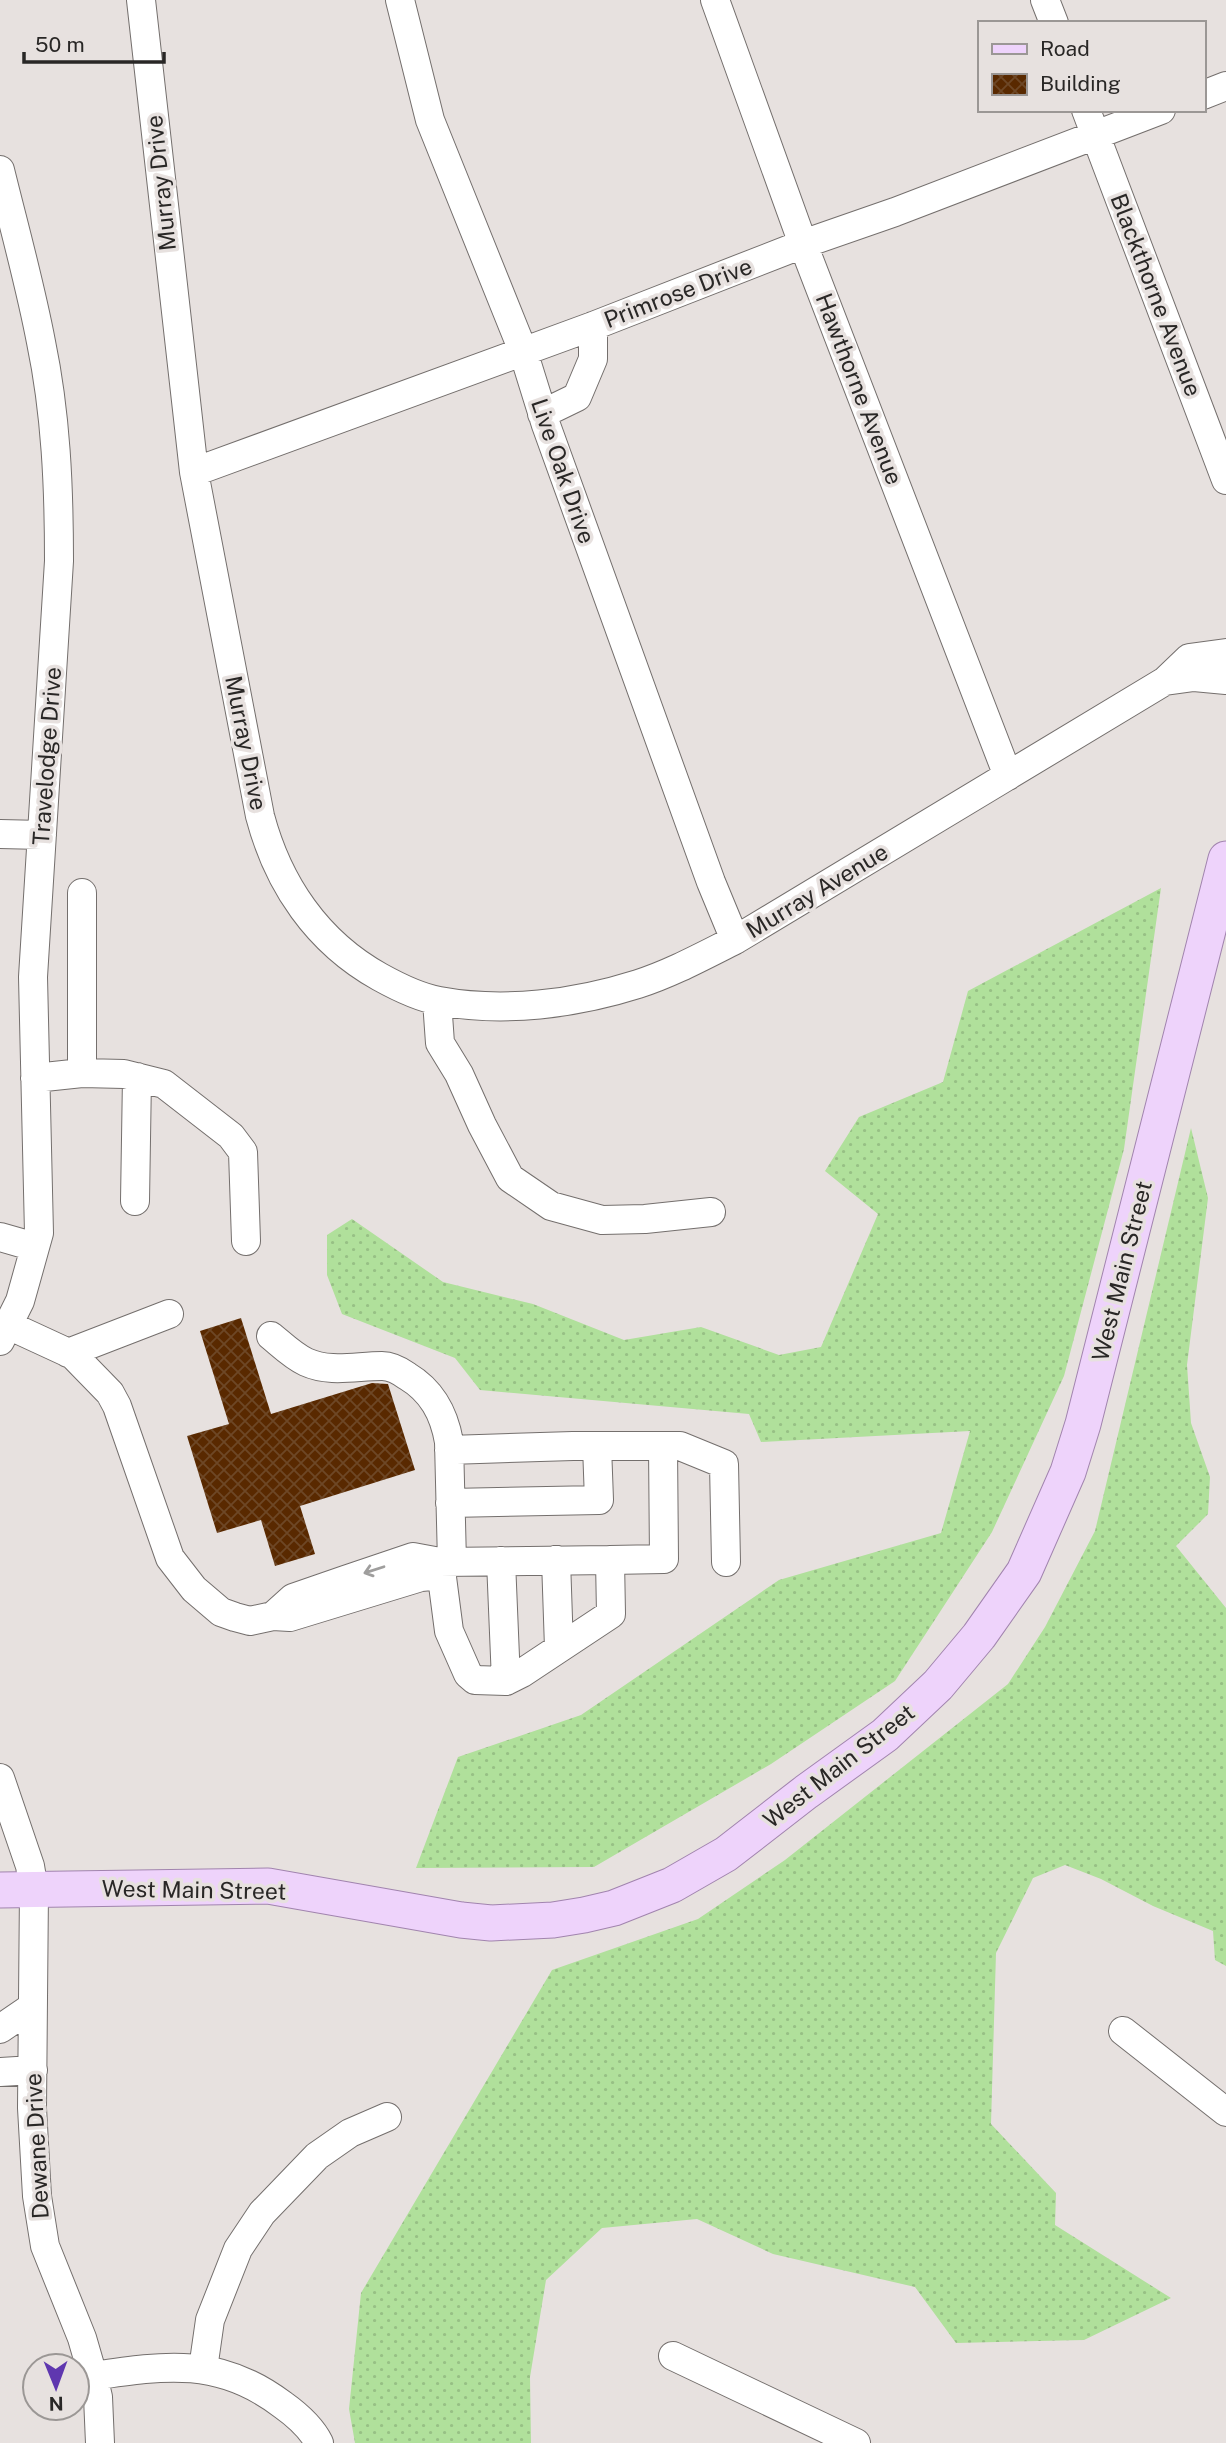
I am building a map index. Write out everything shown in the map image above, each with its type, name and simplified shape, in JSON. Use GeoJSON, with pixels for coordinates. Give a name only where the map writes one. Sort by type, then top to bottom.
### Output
{"type":"FeatureCollection","features":[{"type":"Feature","properties":{"kind":"main road","name":"West Main Street"},"geometry":{"type":"LineString","coordinates":[[17,1890],[268,1886],[461,1920],[522,1922],[584,1915],[644,1898],[700,1871],[885,1735],[938,1685],[979,1636],[1024,1572],[1068,1472],[1083,1424],[1226,859]]}},
{"type":"Feature","properties":{"kind":"street","name":"Murray Drive"},"geometry":{"type":"LineString","coordinates":[[141,0],[194,472],[260,816],[274,862],[298,904],[329,940],[348,957],[390,983],[437,1001]]}},
{"type":"Feature","properties":{"kind":"street","name":"Live Oak Drive"},"geometry":{"type":"LineString","coordinates":[[400,0],[430,120],[523,351],[542,414],[707,870],[735,940]]}},
{"type":"Feature","properties":{"kind":"street","name":"Hawthorne Avenue"},"geometry":{"type":"LineString","coordinates":[[715,0],[803,244],[1008,776]]}},
{"type":"Feature","properties":{"kind":"street"},"geometry":{"type":"LineString","coordinates":[[1045,0],[1053,21]]}},
{"type":"Feature","properties":{"kind":"street"},"geometry":{"type":"LineString","coordinates":[[1205,94],[1226,86]]}},
{"type":"Feature","properties":{"kind":"street","name":"Primrose Drive"},"geometry":{"type":"LineString","coordinates":[[194,472],[895,212],[1091,122],[1149,112]]}},
{"type":"Feature","properties":{"kind":"street","name":"Blackthorne Avenue"},"geometry":{"type":"LineString","coordinates":[[1091,122],[1226,480]]}},
{"type":"Feature","properties":{"kind":"street","name":"Travelodge Drive"},"geometry":{"type":"LineString","coordinates":[[0,170],[42,344],[57,466],[59,561],[33,976],[39,1233],[20,1301],[4,1333]]}},
{"type":"Feature","properties":{"kind":"street"},"geometry":{"type":"LineString","coordinates":[[542,414],[577,397],[593,359],[593,326]]}},
{"type":"Feature","properties":{"kind":"street","name":"Murray Avenue"},"geometry":{"type":"LineString","coordinates":[[437,1001],[505,1006],[572,1000],[639,984],[671,972],[735,940],[1165,681],[1189,658],[1226,653]]}},
{"type":"Feature","properties":{"kind":"street","name":"Murray Avenue"},"geometry":{"type":"LineString","coordinates":[[1165,681],[1194,677],[1226,680]]}},
{"type":"Feature","properties":{"kind":"street"},"geometry":{"type":"LineString","coordinates":[[0,834],[42,835]]}},
{"type":"Feature","properties":{"kind":"street"},"geometry":{"type":"LineString","coordinates":[[82,893],[82,1073]]}},
{"type":"Feature","properties":{"kind":"street"},"geometry":{"type":"LineString","coordinates":[[437,1001],[440,1043],[459,1074],[510,1178],[551,1206],[602,1220],[645,1219],[711,1212]]}},
{"type":"Feature","properties":{"kind":"street"},"geometry":{"type":"LineString","coordinates":[[35,1078],[82,1073],[124,1074],[164,1084],[231,1136],[243,1152],[246,1241]]}},
{"type":"Feature","properties":{"kind":"street"},"geometry":{"type":"LineString","coordinates":[[135,1201],[137,1077]]}},
{"type":"Feature","properties":{"kind":"street"},"geometry":{"type":"LineString","coordinates":[[0,1237],[35,1247]]}},
{"type":"Feature","properties":{"kind":"street"},"geometry":{"type":"LineString","coordinates":[[68,1353],[169,1314]]}},
{"type":"Feature","properties":{"kind":"street"},"geometry":{"type":"LineString","coordinates":[[4,1333],[73,1355],[110,1393],[117,1406],[170,1558],[194,1589],[221,1612],[250,1621],[273,1616],[293,1598],[414,1558],[445,1566],[501,1561],[664,1559],[663,1446]]}},
{"type":"Feature","properties":{"kind":"street"},"geometry":{"type":"LineString","coordinates":[[271,1336],[293,1355],[308,1363],[350,1369],[385,1366],[416,1381],[438,1406],[446,1424],[449,1450],[450,1503],[445,1566],[449,1631],[468,1674],[475,1680],[506,1681],[611,1614],[610,1560]]}},
{"type":"Feature","properties":{"kind":"street"},"geometry":{"type":"LineString","coordinates":[[450,1503],[598,1500],[597,1446]]}},
{"type":"Feature","properties":{"kind":"street"},"geometry":{"type":"LineString","coordinates":[[449,1450],[680,1446],[724,1464],[726,1562]]}},
{"type":"Feature","properties":{"kind":"street"},"geometry":{"type":"LineString","coordinates":[[556,1560],[559,1648]]}},
{"type":"Feature","properties":{"kind":"street"},"geometry":{"type":"LineString","coordinates":[[501,1561],[506,1681]]}},
{"type":"Feature","properties":{"kind":"street"},"geometry":{"type":"LineString","coordinates":[[0,1778],[30,1866],[17,1890]]}},
{"type":"Feature","properties":{"kind":"street","name":"Dewane Drive"},"geometry":{"type":"LineString","coordinates":[[17,1890],[32,2007],[37,2196],[44,2246],[82,2338],[93,2376],[98,2397],[100,2443]]}},
{"type":"Feature","properties":{"kind":"street"},"geometry":{"type":"LineString","coordinates":[[0,2029],[32,2007]]}},
{"type":"Feature","properties":{"kind":"street"},"geometry":{"type":"LineString","coordinates":[[1123,2031],[1226,2112]]}},
{"type":"Feature","properties":{"kind":"street"},"geometry":{"type":"LineString","coordinates":[[0,2072],[33,2070]]}},
{"type":"Feature","properties":{"kind":"street"},"geometry":{"type":"LineString","coordinates":[[203,2369],[210,2320],[238,2249],[262,2213],[317,2156],[350,2133],[387,2117]]}},
{"type":"Feature","properties":{"kind":"street"},"geometry":{"type":"LineString","coordinates":[[673,2356],[856,2443]]}},
{"type":"Feature","properties":{"kind":"street"},"geometry":{"type":"LineString","coordinates":[[93,2376],[155,2366],[203,2369],[230,2375],[267,2393],[299,2417],[319,2443]]}},
{"type":"Feature","properties":{"kind":"green space"},"geometry":{"type":"Polygon","coordinates":[[[1161,888],[1124,1149],[1064,1376],[992,1532],[895,1681],[771,1764],[594,1867],[416,1868],[458,1757],[581,1715],[779,1580],[941,1533],[970,1431],[761,1442],[749,1414],[480,1390],[455,1358],[342,1314],[327,1275],[327,1235],[352,1219],[443,1282],[533,1304],[624,1340],[701,1327],[779,1355],[821,1347],[878,1214],[825,1171],[859,1117],[943,1082],[968,991],[1161,888]]]}},
{"type":"Feature","properties":{"kind":"green space"},"geometry":{"type":"Polygon","coordinates":[[[1191,1128],[1208,1198],[1187,1365],[1191,1423],[1210,1477],[1208,1514],[1176,1546],[1226,1608],[1226,1966],[1215,1960],[1213,1931],[1153,1906],[1101,1879],[1065,1865],[1033,1878],[996,1953],[991,2124],[1056,2193],[1055,2225],[1171,2298],[1084,2340],[956,2343],[915,2287],[773,2254],[697,2219],[602,2228],[546,2280],[530,2377],[531,2443],[355,2443],[349,2409],[361,2293],[552,1970],[698,1919],[785,1860],[1008,1684],[1045,1627],[1095,1531],[1191,1128]]]}},
{"type":"Feature","properties":{"kind":"building"},"geometry":{"type":"Polygon","coordinates":[[[241,1318],[271,1414],[372,1383],[388,1384],[415,1470],[300,1506],[315,1554],[275,1566],[261,1520],[217,1533],[187,1436],[229,1424],[200,1331],[241,1318]]]}}]}
